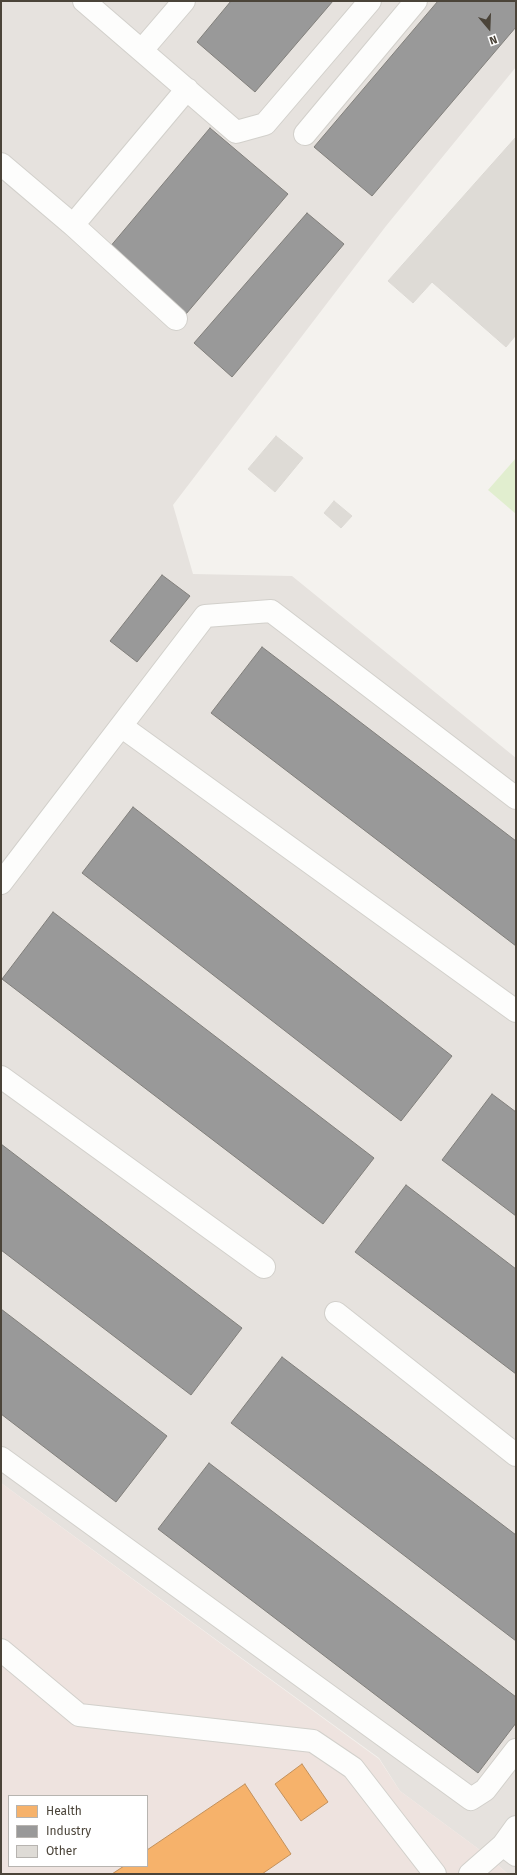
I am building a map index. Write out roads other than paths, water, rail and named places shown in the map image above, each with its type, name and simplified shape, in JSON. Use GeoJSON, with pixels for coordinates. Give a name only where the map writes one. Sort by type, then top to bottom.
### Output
{"type":"FeatureCollection","features":[{"type":"Feature","properties":{"kind":"lane"},"geometry":{"type":"LineString","coordinates":[[84,1],[236,132],[264,124],[370,1]]}},
{"type":"Feature","properties":{"kind":"lane"},"geometry":{"type":"LineString","coordinates":[[142,50],[184,1]]}},
{"type":"Feature","properties":{"kind":"lane"},"geometry":{"type":"LineString","coordinates":[[305,134],[416,1]]}},
{"type":"Feature","properties":{"kind":"lane"},"geometry":{"type":"LineString","coordinates":[[73,226],[187,89]]}},
{"type":"Feature","properties":{"kind":"lane"},"geometry":{"type":"LineString","coordinates":[[1,164],[73,226],[176,319]]}},
{"type":"Feature","properties":{"kind":"lane"},"geometry":{"type":"LineString","coordinates":[[1,883],[205,616],[271,611],[516,798]]}},
{"type":"Feature","properties":{"kind":"lane"},"geometry":{"type":"LineString","coordinates":[[121,726],[516,1011]]}},
{"type":"Feature","properties":{"kind":"lane"},"geometry":{"type":"LineString","coordinates":[[1,1077],[264,1267]]}},
{"type":"Feature","properties":{"kind":"lane"},"geometry":{"type":"LineString","coordinates":[[336,1313],[516,1455]]}},
{"type":"Feature","properties":{"kind":"lane"},"geometry":{"type":"LineString","coordinates":[[1,1458],[471,1799],[485,1790],[516,1750]]}},
{"type":"Feature","properties":{"kind":"lane"},"geometry":{"type":"LineString","coordinates":[[1,1650],[79,1715],[313,1741],[353,1768],[436,1874]]}},
{"type":"Feature","properties":{"kind":"lane"},"geometry":{"type":"LineString","coordinates":[[470,1874],[509,1850],[516,1827]]}}]}
